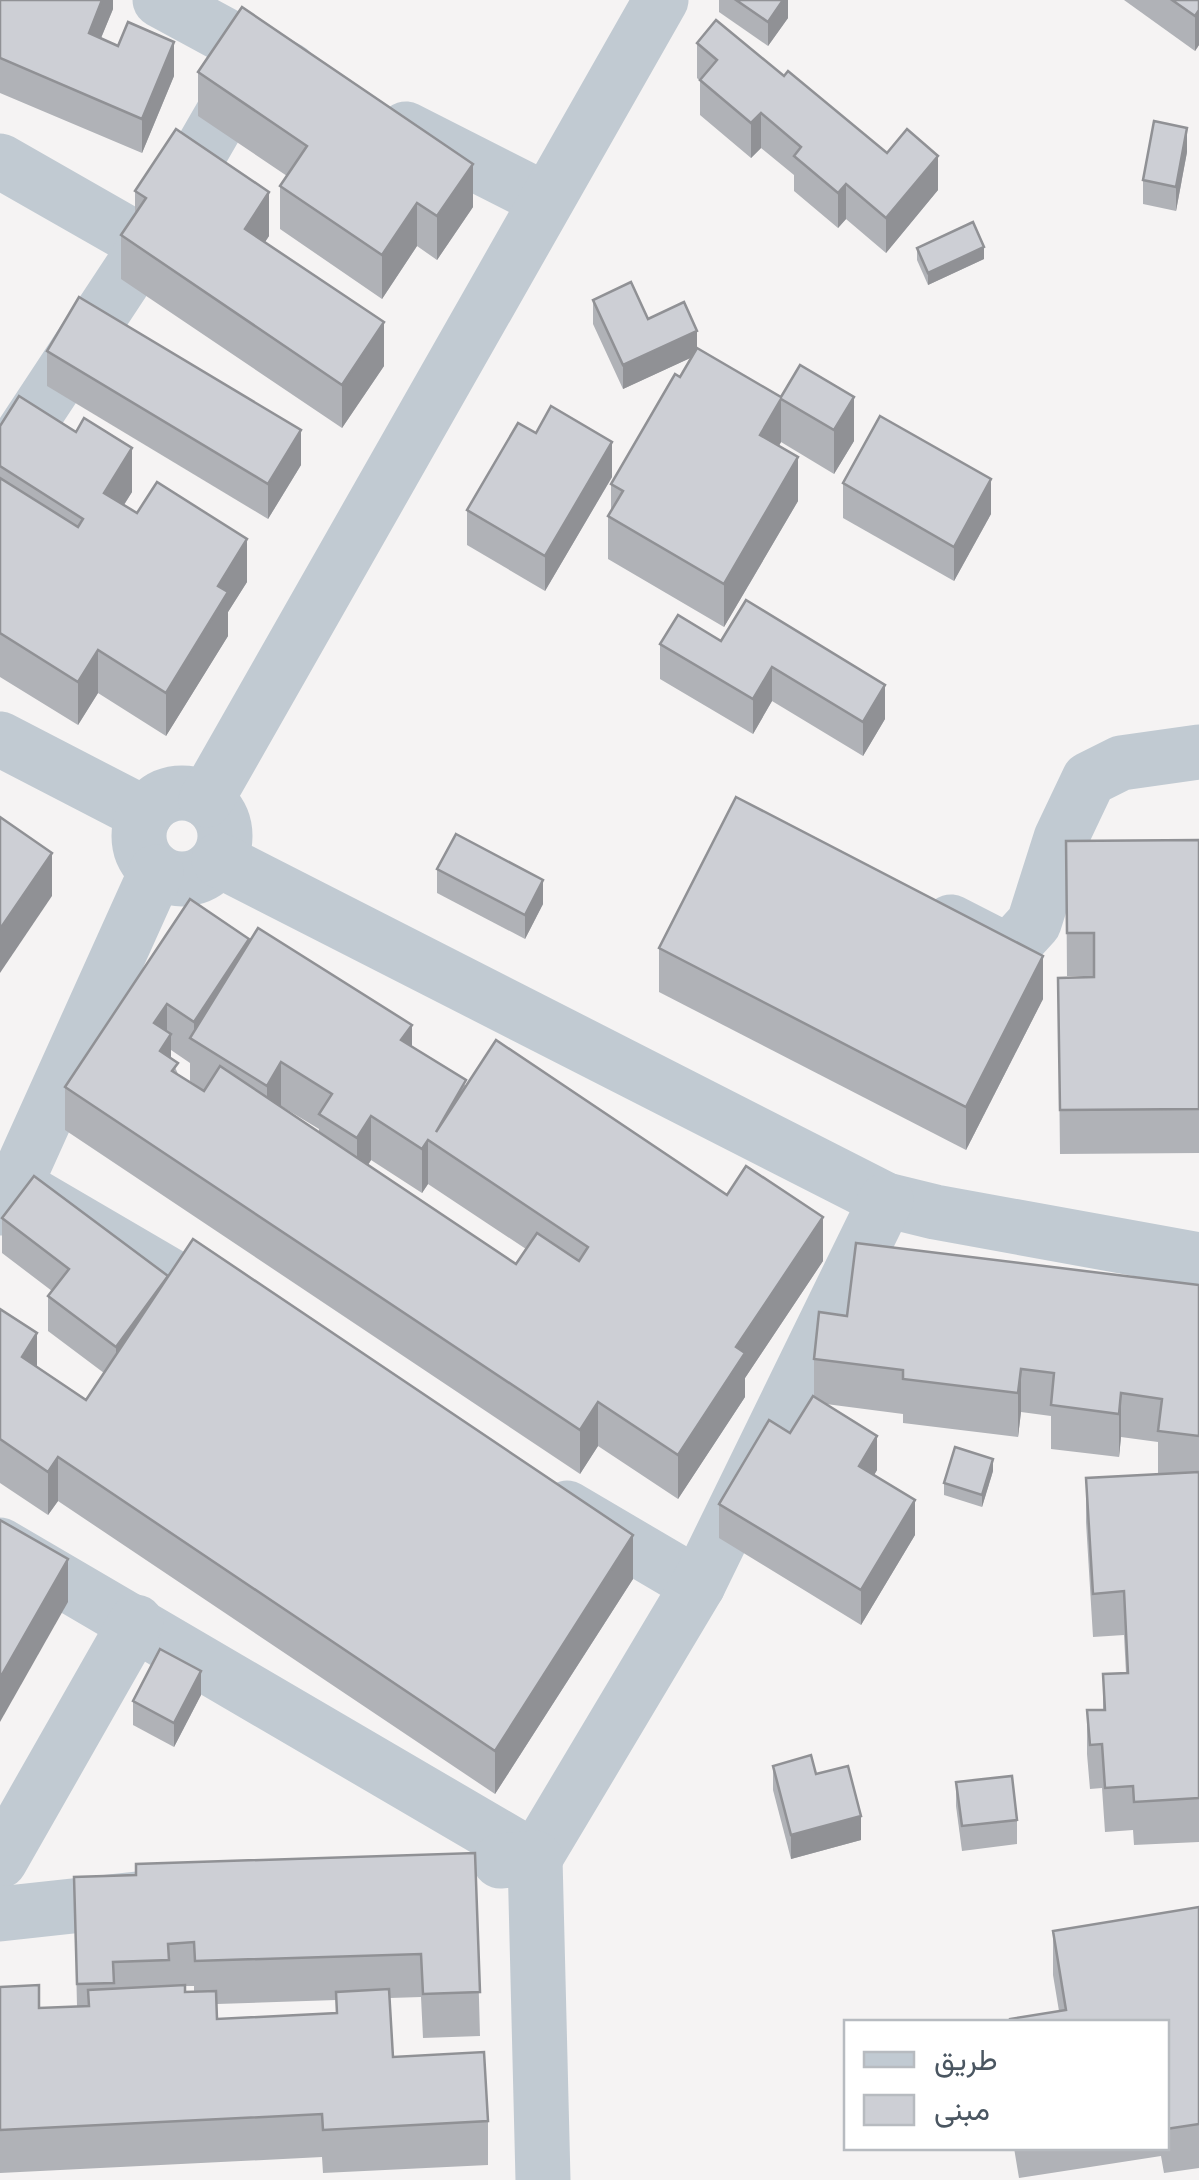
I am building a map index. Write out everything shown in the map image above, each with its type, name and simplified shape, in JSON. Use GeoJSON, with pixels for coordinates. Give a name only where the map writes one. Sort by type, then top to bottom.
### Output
{"type":"FeatureCollection","features":[{"type":"Feature","properties":{"kind":"street"},"geometry":{"type":"LineString","coordinates":[[160,0],[257,54],[546,200]]}},
{"type":"Feature","properties":{"kind":"street"},"geometry":{"type":"LineString","coordinates":[[206,800],[661,0]]}},
{"type":"Feature","properties":{"kind":"street"},"geometry":{"type":"LineString","coordinates":[[0,468],[147,245],[257,54]]}},
{"type":"Feature","properties":{"kind":"street"},"geometry":{"type":"LineString","coordinates":[[0,160],[147,245]]}},
{"type":"Feature","properties":{"kind":"street"},"geometry":{"type":"LineString","coordinates":[[0,739],[144,814]]}},
{"type":"Feature","properties":{"kind":"street"},"geometry":{"type":"LineString","coordinates":[[905,899],[994,944],[1013,946],[1034,923],[1061,838],[1089,779],[1121,763],[1199,752]]}},
{"type":"Feature","properties":{"kind":"street"},"geometry":{"type":"LineString","coordinates":[[177,793],[206,800],[225,827],[224,850],[219,860],[212,869],[190,879],[166,878],[156,872],[147,863],[139,839],[144,814],[158,800],[177,793]]}},
{"type":"Feature","properties":{"kind":"street"},"geometry":{"type":"LineString","coordinates":[[219,860],[886,1200],[1199,1260]]}},
{"type":"Feature","properties":{"kind":"street"},"geometry":{"type":"LineString","coordinates":[[156,872],[7,1196],[271,1335]]}},
{"type":"Feature","properties":{"kind":"street"},"geometry":{"type":"LineString","coordinates":[[543,2180],[535,1858],[698,1585],[886,1200]]}},
{"type":"Feature","properties":{"kind":"street"},"geometry":{"type":"LineString","coordinates":[[527,1485],[698,1585]]}},
{"type":"Feature","properties":{"kind":"street"},"geometry":{"type":"LineString","coordinates":[[0,1545],[535,1858]]}},
{"type":"Feature","properties":{"kind":"street"},"geometry":{"type":"LineString","coordinates":[[0,1861],[136,1622]]}},
{"type":"Feature","properties":{"kind":"street"},"geometry":{"type":"LineString","coordinates":[[456,1866],[535,1858]]}},
{"type":"Feature","properties":{"kind":"street"},"geometry":{"type":"LineString","coordinates":[[0,1914],[198,1893]]}},
{"type":"Feature","properties":{"kind":"building"},"geometry":{"type":"Polygon","coordinates":[[[0,0],[102,0],[89,33],[118,46],[128,22],[174,42],[142,119],[0,58],[0,0]]]}},
{"type":"Feature","properties":{"kind":"building"},"geometry":{"type":"Polygon","coordinates":[[[736,0],[783,0],[768,22],[736,0]]]}},
{"type":"Feature","properties":{"kind":"building"},"geometry":{"type":"Polygon","coordinates":[[[1172,0],[1199,0],[1199,10],[1195,16],[1172,0]]]}},
{"type":"Feature","properties":{"kind":"building"},"geometry":{"type":"Polygon","coordinates":[[[242,7],[473,164],[437,216],[417,203],[382,255],[280,186],[307,146],[198,72],[242,7]]]}},
{"type":"Feature","properties":{"kind":"building"},"geometry":{"type":"Polygon","coordinates":[[[716,20],[784,76],[788,71],[887,153],[907,129],[938,156],[886,218],[846,184],[838,193],[794,156],[801,147],[761,113],[751,123],[700,80],[717,60],[697,43],[716,20]]]}},
{"type":"Feature","properties":{"kind":"building"},"geometry":{"type":"Polygon","coordinates":[[[1154,121],[1187,128],[1176,187],[1143,180],[1154,121]]]}},
{"type":"Feature","properties":{"kind":"building"},"geometry":{"type":"Polygon","coordinates":[[[176,129],[269,192],[245,229],[384,322],[342,385],[121,235],[146,198],[135,191],[176,129]]]}},
{"type":"Feature","properties":{"kind":"building"},"geometry":{"type":"Polygon","coordinates":[[[973,222],[984,247],[928,273],[917,248],[973,222]]]}},
{"type":"Feature","properties":{"kind":"building"},"geometry":{"type":"Polygon","coordinates":[[[631,282],[648,319],[684,302],[697,331],[623,365],[593,300],[631,282]]]}},
{"type":"Feature","properties":{"kind":"building"},"geometry":{"type":"Polygon","coordinates":[[[79,297],[301,430],[268,484],[47,351],[79,297]]]}},
{"type":"Feature","properties":{"kind":"building"},"geometry":{"type":"Polygon","coordinates":[[[697,348],[781,397],[800,365],[854,397],[834,430],[781,399],[760,435],[798,457],[724,584],[608,516],[623,491],[611,484],[675,374],[680,377],[697,348]]]}},
{"type":"Feature","properties":{"kind":"building"},"geometry":{"type":"Polygon","coordinates":[[[19,396],[76,432],[84,418],[132,448],[104,493],[137,513],[157,482],[247,539],[218,586],[228,592],[166,693],[98,650],[78,682],[0,633],[0,478],[78,527],[83,519],[0,466],[0,426],[19,396]]]}},
{"type":"Feature","properties":{"kind":"building"},"geometry":{"type":"Polygon","coordinates":[[[551,406],[612,442],[545,556],[467,510],[518,423],[536,433],[551,406]]]}},
{"type":"Feature","properties":{"kind":"building"},"geometry":{"type":"Polygon","coordinates":[[[880,416],[991,479],[954,547],[843,483],[880,416]]]}},
{"type":"Feature","properties":{"kind":"building"},"geometry":{"type":"Polygon","coordinates":[[[746,600],[885,685],[863,722],[772,667],[753,699],[660,644],[678,615],[721,641],[746,600]]]}},
{"type":"Feature","properties":{"kind":"building"},"geometry":{"type":"Polygon","coordinates":[[[736,797],[1043,956],[966,1107],[659,948],[736,797]]]}},
{"type":"Feature","properties":{"kind":"building"},"geometry":{"type":"Polygon","coordinates":[[[0,817],[52,853],[0,929],[0,817]]]}},
{"type":"Feature","properties":{"kind":"building"},"geometry":{"type":"Polygon","coordinates":[[[456,834],[543,880],[525,915],[437,869],[456,834]]]}},
{"type":"Feature","properties":{"kind":"building"},"geometry":{"type":"Polygon","coordinates":[[[1199,840],[1199,1109],[1060,1110],[1058,978],[1094,977],[1094,933],[1067,933],[1066,841],[1199,840]]]}},
{"type":"Feature","properties":{"kind":"building"},"geometry":{"type":"Polygon","coordinates":[[[190,899],[249,939],[194,1022],[167,1004],[154,1023],[171,1034],[160,1051],[178,1063],[172,1071],[204,1091],[220,1066],[516,1264],[537,1233],[579,1261],[588,1247],[428,1140],[422,1149],[371,1116],[357,1138],[319,1114],[332,1094],[281,1062],[267,1086],[190,1038],[258,928],[412,1025],[401,1040],[466,1080],[436,1132],[496,1040],[727,1195],[746,1166],[823,1217],[736,1347],[745,1353],[678,1455],[598,1402],[580,1430],[65,1087],[190,899]]]}},
{"type":"Feature","properties":{"kind":"building"},"geometry":{"type":"Polygon","coordinates":[[[34,1176],[168,1276],[116,1347],[48,1296],[69,1269],[2,1218],[34,1176]]]}},
{"type":"Feature","properties":{"kind":"building"},"geometry":{"type":"Polygon","coordinates":[[[193,1239],[633,1535],[495,1751],[58,1457],[48,1472],[0,1439],[0,1309],[37,1333],[22,1357],[86,1400],[193,1239]]]}},
{"type":"Feature","properties":{"kind":"building"},"geometry":{"type":"Polygon","coordinates":[[[856,1243],[1199,1285],[1199,1436],[1158,1431],[1162,1399],[1121,1393],[1119,1414],[1051,1405],[1054,1373],[1021,1369],[1018,1393],[903,1379],[903,1370],[814,1359],[819,1312],[847,1316],[856,1243]]]}},
{"type":"Feature","properties":{"kind":"building"},"geometry":{"type":"Polygon","coordinates":[[[813,1396],[877,1436],[859,1466],[915,1500],[861,1590],[719,1504],[769,1420],[790,1433],[813,1396]]]}},
{"type":"Feature","properties":{"kind":"building"},"geometry":{"type":"Polygon","coordinates":[[[955,1447],[993,1459],[982,1495],[944,1483],[955,1447]]]}},
{"type":"Feature","properties":{"kind":"building"},"geometry":{"type":"Polygon","coordinates":[[[1199,1472],[1199,1798],[1134,1802],[1133,1786],[1105,1788],[1102,1744],[1090,1745],[1087,1710],[1105,1710],[1103,1674],[1128,1673],[1124,1591],[1093,1594],[1086,1478],[1199,1472]]]}},
{"type":"Feature","properties":{"kind":"building"},"geometry":{"type":"Polygon","coordinates":[[[0,1520],[68,1559],[0,1678],[0,1520]]]}},
{"type":"Feature","properties":{"kind":"building"},"geometry":{"type":"Polygon","coordinates":[[[160,1649],[201,1671],[174,1723],[133,1701],[160,1649]]]}},
{"type":"Feature","properties":{"kind":"building"},"geometry":{"type":"Polygon","coordinates":[[[811,1755],[816,1774],[848,1766],[861,1816],[791,1835],[773,1766],[811,1755]]]}},
{"type":"Feature","properties":{"kind":"building"},"geometry":{"type":"Polygon","coordinates":[[[1012,1776],[1017,1820],[962,1826],[956,1782],[1012,1776]]]}},
{"type":"Feature","properties":{"kind":"building"},"geometry":{"type":"Polygon","coordinates":[[[475,1853],[480,1992],[423,1994],[421,1954],[195,1961],[194,1942],[168,1944],[169,1960],[113,1962],[114,1983],[77,1984],[74,1877],[136,1875],[136,1864],[475,1853]]]}},
{"type":"Feature","properties":{"kind":"building"},"geometry":{"type":"Polygon","coordinates":[[[1199,1907],[1199,2124],[1169,2129],[1169,2020],[1010,2020],[1066,2010],[1053,1931],[1199,1907]]]}},
{"type":"Feature","properties":{"kind":"building"},"geometry":{"type":"Polygon","coordinates":[[[39,1985],[39,2008],[89,2006],[88,1990],[185,1985],[185,1992],[216,1991],[217,2019],[337,2013],[336,1992],[389,1989],[393,2057],[484,2052],[488,2121],[323,2130],[322,2114],[0,2130],[0,1987],[39,1985]]]}}]}
